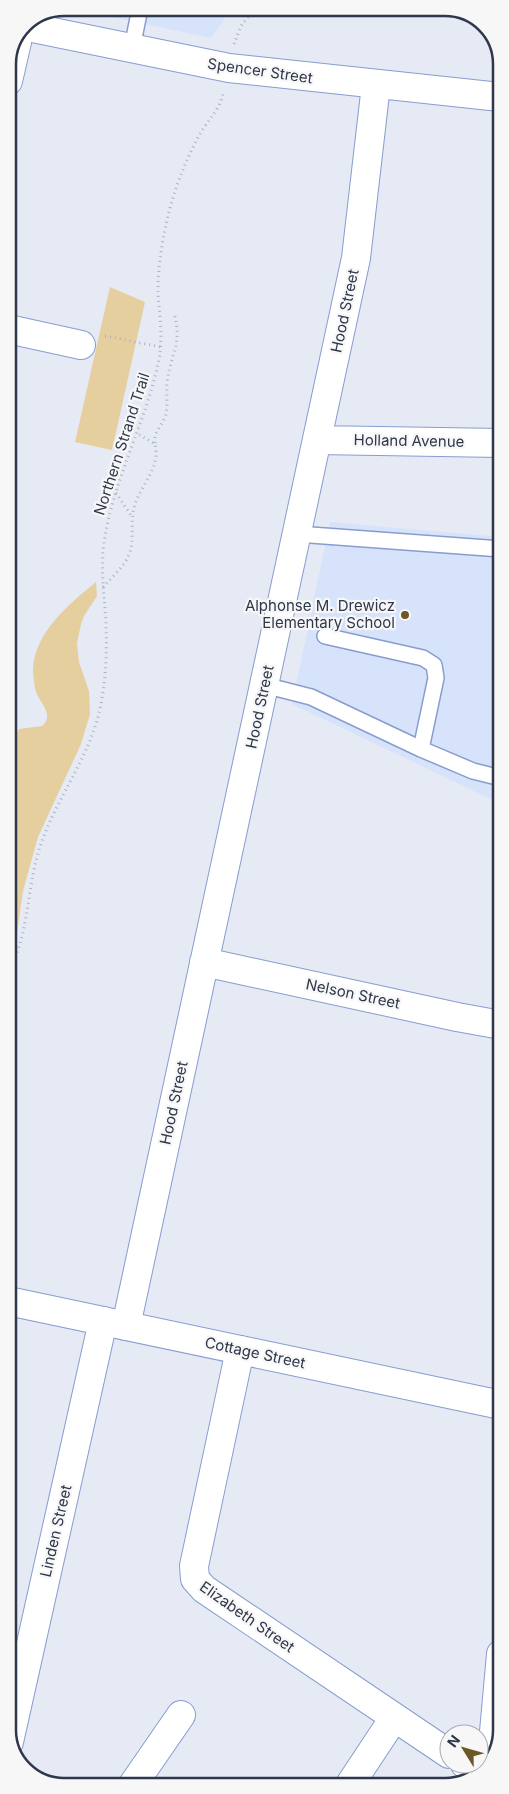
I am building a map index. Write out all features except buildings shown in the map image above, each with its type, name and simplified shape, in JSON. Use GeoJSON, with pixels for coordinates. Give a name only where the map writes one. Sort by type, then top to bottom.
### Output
{"type":"FeatureCollection","features":[{"type":"Feature","properties":{"kind":"street","name":"Spencer Street"},"geometry":{"type":"LineString","coordinates":[[32,28],[229,68],[493,96]]}},
{"type":"Feature","properties":{"kind":"street","name":"Hood Street"},"geometry":{"type":"LineString","coordinates":[[114,1323],[204,962],[317,440],[359,240],[376,85]]}},
{"type":"Feature","properties":{"kind":"street"},"geometry":{"type":"LineString","coordinates":[[16,331],[81,345]]}},
{"type":"Feature","properties":{"kind":"street","name":"Holland Avenue"},"geometry":{"type":"LineString","coordinates":[[317,440],[493,443]]}},
{"type":"Feature","properties":{"kind":"street","name":"Nelson Street"},"geometry":{"type":"LineString","coordinates":[[204,962],[493,1024]]}},
{"type":"Feature","properties":{"kind":"street","name":"Cottage Street"},"geometry":{"type":"LineString","coordinates":[[16,1303],[493,1403]]}},
{"type":"Feature","properties":{"kind":"street","name":"Linden Street"},"geometry":{"type":"LineString","coordinates":[[16,1714],[114,1323]]}},
{"type":"Feature","properties":{"kind":"street","name":"Elizabeth Street"},"geometry":{"type":"LineString","coordinates":[[240,1350],[194,1566],[195,1579],[204,1589],[439,1747]]}},
{"type":"Feature","properties":{"kind":"street"},"geometry":{"type":"LineString","coordinates":[[138,1778],[181,1715]]}},
{"type":"Feature","properties":{"kind":"street"},"geometry":{"type":"LineString","coordinates":[[355,1778],[394,1718]]}},
{"type":"Feature","properties":{"kind":"lane"},"geometry":{"type":"LineString","coordinates":[[132,48],[138,16]]}},
{"type":"Feature","properties":{"kind":"lane"},"geometry":{"type":"LineString","coordinates":[[297,534],[493,548]]}},
{"type":"Feature","properties":{"kind":"lane"},"geometry":{"type":"LineString","coordinates":[[325,636],[423,658],[434,665],[436,678],[420,749]]}},
{"type":"Feature","properties":{"kind":"lane"},"geometry":{"type":"LineString","coordinates":[[264,685],[311,697],[420,749],[472,771],[493,776]]}},
{"type":"Feature","properties":{"kind":"path","name":"Northern Strand Trail"},"geometry":{"type":"LineString","coordinates":[[16,957],[31,881],[43,838],[90,739],[101,708],[107,647],[102,587],[105,540],[116,493],[138,434],[158,365],[161,348],[159,262],[168,218],[184,165],[221,102],[236,37],[248,16]]}},
{"type":"Feature","properties":{"kind":"path"},"geometry":{"type":"LineString","coordinates":[[102,587],[125,562],[130,552],[132,517],[137,498],[156,462],[156,434],[166,414],[167,384],[178,342],[178,331],[174,313]]}},
{"type":"Feature","properties":{"kind":"path"},"geometry":{"type":"LineString","coordinates":[[81,345],[90,332],[161,348]]}},
{"type":"Feature","properties":{"kind":"path"},"geometry":{"type":"LineString","coordinates":[[138,434],[155,444]]}},
{"type":"Feature","properties":{"kind":"path"},"geometry":{"type":"LineString","coordinates":[[116,493],[132,517]]}},
{"type":"Feature","properties":{"kind":"shaded area"},"geometry":{"type":"Polygon","coordinates":[[[106,16],[226,16],[211,38],[106,16]]]}},
{"type":"Feature","properties":{"kind":"shaded area"},"geometry":{"type":"Polygon","coordinates":[[[110,287],[145,302],[112,450],[75,442],[110,287]]]}},
{"type":"Feature","properties":{"kind":"shaded area","name":"Alphonse M. Drewicz Elementary School"},"geometry":{"type":"Polygon","coordinates":[[[330,522],[493,536],[493,800],[292,704],[330,522]]]}},
{"type":"Feature","properties":{"kind":"shaded area"},"geometry":{"type":"Polygon","coordinates":[[[96,582],[97,596],[84,616],[77,643],[79,662],[89,691],[90,714],[81,744],[38,837],[23,891],[16,936],[16,735],[19,729],[42,726],[46,722],[47,713],[36,692],[33,678],[35,656],[47,631],[75,600],[96,582]]]}},
{"type":"Feature","properties":{"kind":"place","name":"Alphonse M. Drewicz Elementary School"},"geometry":{"type":"Point","coordinates":[405,615]}}]}
